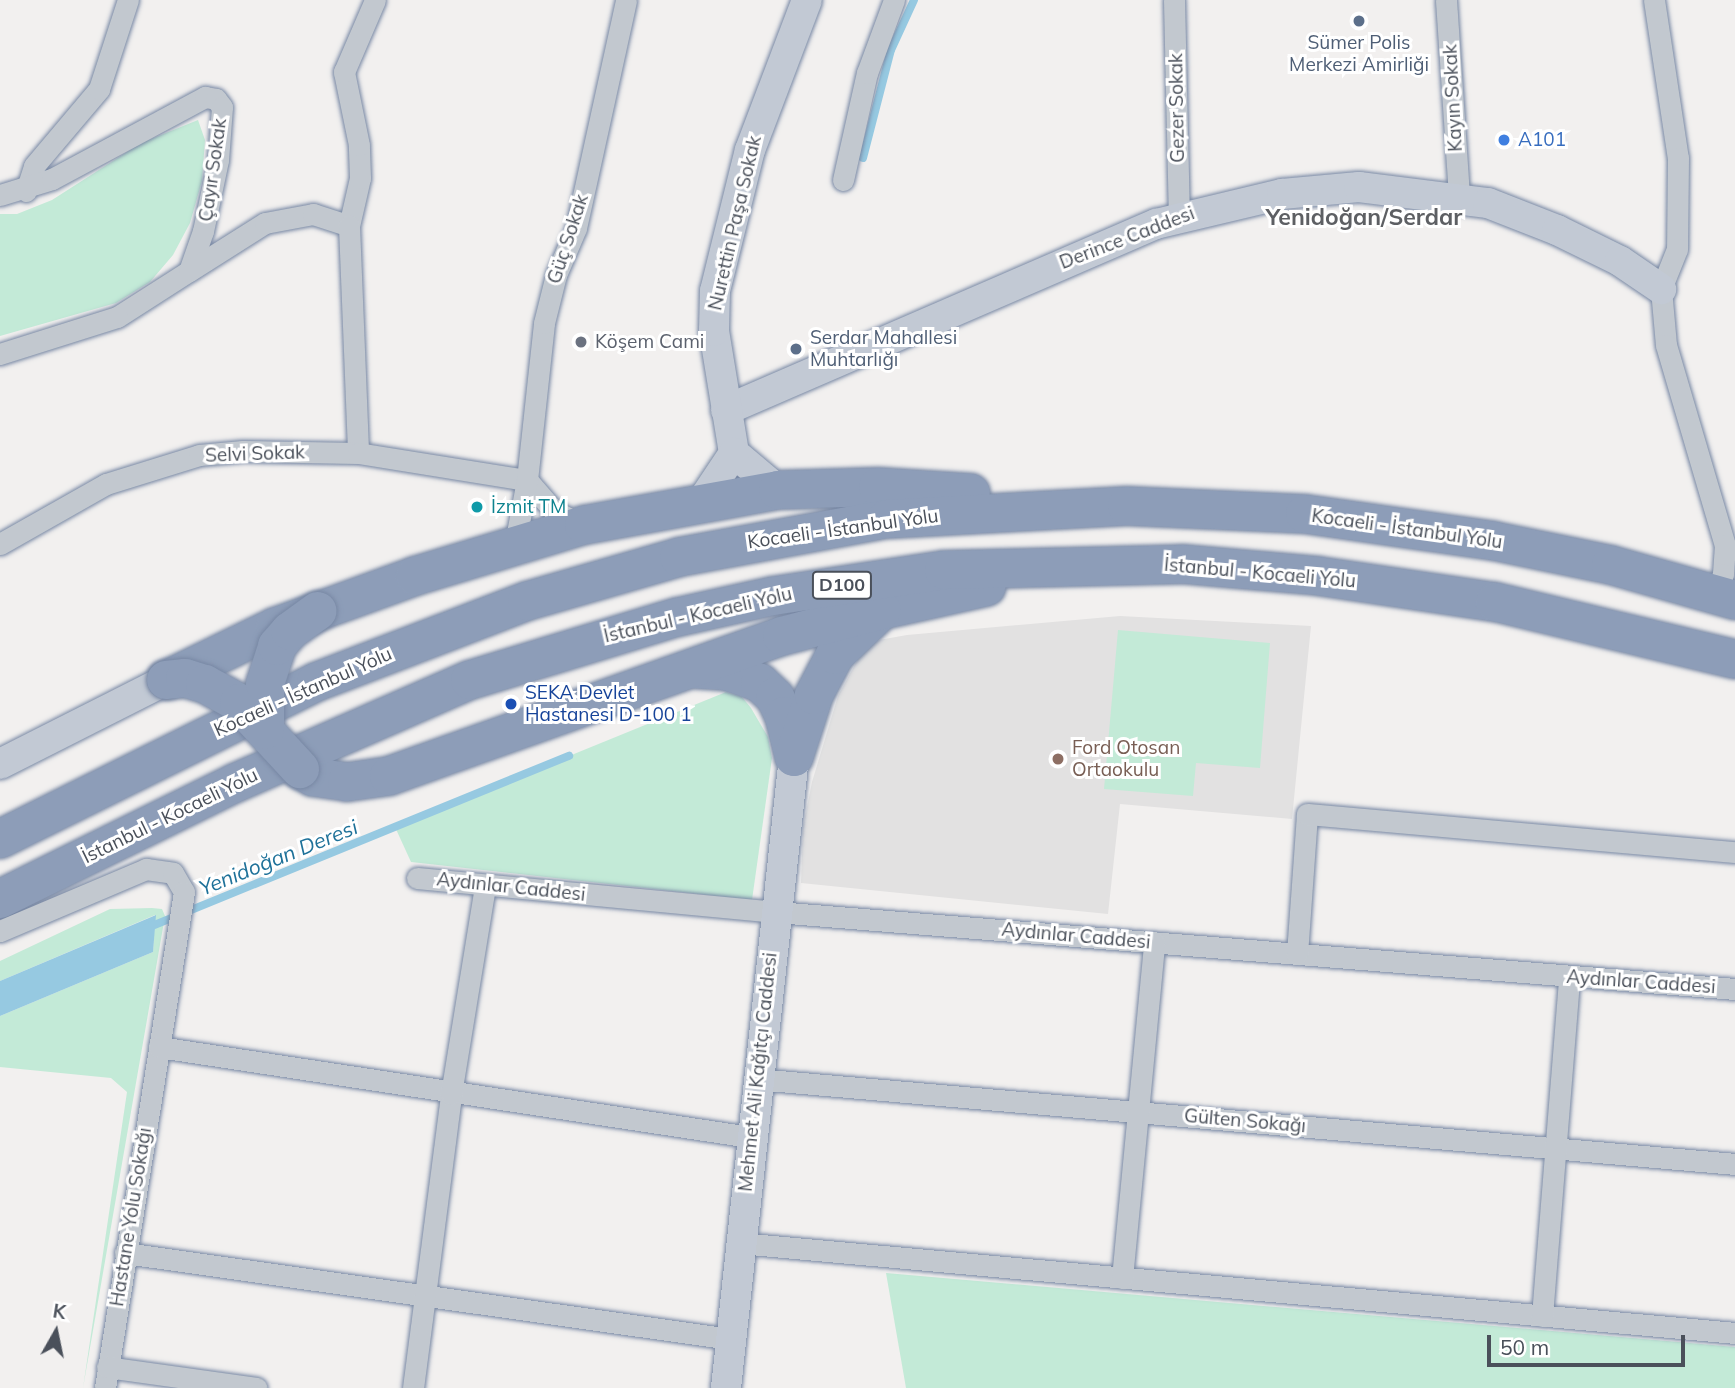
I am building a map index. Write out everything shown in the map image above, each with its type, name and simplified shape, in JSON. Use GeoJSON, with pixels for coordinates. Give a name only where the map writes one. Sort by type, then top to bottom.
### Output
{"type":"FeatureCollection","features":[{"type":"Feature","properties":{"kind":"highway"},"geometry":{"type":"LineString","coordinates":[[166,680],[275,626],[515,544],[584,525],[702,502],[778,490],[878,487],[1197,507]]}},
{"type":"Feature","properties":{"kind":"highway","name":"Kocaeli - İstanbul Yolu"},"geometry":{"type":"LineString","coordinates":[[0,839],[316,682],[492,614],[600,578],[748,542],[887,519],[1069,507],[1197,507],[1306,514],[1494,541],[1611,565],[1729,598]]}},
{"type":"Feature","properties":{"kind":"highway"},"geometry":{"type":"LineString","coordinates":[[166,680],[185,678],[223,693],[265,730],[279,751],[313,777],[365,782],[695,669],[782,636],[882,610],[1100,563]]}},
{"type":"Feature","properties":{"kind":"highway","name":"İstanbul - Kocaeli Yolu"},"geometry":{"type":"LineString","coordinates":[[0,899],[361,725],[470,680],[585,642],[678,617],[826,587],[944,570],[1100,563],[1249,569],[1417,590],[1588,621],[1735,659]]}},
{"type":"Feature","properties":{"kind":"highway"},"geometry":{"type":"LineString","coordinates":[[794,757],[829,665],[882,610]]}},
{"type":"Feature","properties":{"kind":"highway"},"geometry":{"type":"LineString","coordinates":[[265,730],[265,684],[277,646],[318,611]]}},
{"type":"Feature","properties":{"kind":"highway"},"geometry":{"type":"LineString","coordinates":[[695,669],[726,670],[760,683],[784,716],[794,757]]}},
{"type":"Feature","properties":{"kind":"highway"},"geometry":{"type":"LineString","coordinates":[[0,906],[37,882]]}},
{"type":"Feature","properties":{"kind":"street"},"geometry":{"type":"LineString","coordinates":[[26,191],[34,166],[99,89],[128,0]]}},
{"type":"Feature","properties":{"kind":"street"},"geometry":{"type":"LineString","coordinates":[[358,453],[349,226],[360,178],[345,72],[375,0]]}},
{"type":"Feature","properties":{"kind":"street","name":"Güç Sokak"},"geometry":{"type":"LineString","coordinates":[[515,544],[527,480],[544,323],[556,275],[576,228],[626,0]]}},
{"type":"Feature","properties":{"kind":"street","name":"Nurettin Paşa Sokak"},"geometry":{"type":"LineString","coordinates":[[734,453],[714,331],[715,291],[750,150],[807,0]]}},
{"type":"Feature","properties":{"kind":"street"},"geometry":{"type":"LineString","coordinates":[[842,180],[871,60],[894,0]]}},
{"type":"Feature","properties":{"kind":"street","name":"Gezer Sokak"},"geometry":{"type":"LineString","coordinates":[[1174,0],[1179,216]]}},
{"type":"Feature","properties":{"kind":"street","name":"Kayın Sokak"},"geometry":{"type":"LineString","coordinates":[[1446,0],[1459,196]]}},
{"type":"Feature","properties":{"kind":"street"},"geometry":{"type":"LineString","coordinates":[[1654,0],[1678,158],[1677,249],[1661,289],[1670,369],[1725,545],[1723,574],[1729,598]]}},
{"type":"Feature","properties":{"kind":"street","name":"Çayır Sokak"},"geometry":{"type":"LineString","coordinates":[[0,195],[26,191],[190,103],[216,99],[222,122],[218,160],[204,231],[189,271]]}},
{"type":"Feature","properties":{"kind":"street","name":"Derince Caddesi"},"geometry":{"type":"LineString","coordinates":[[726,410],[1087,251],[1179,216],[1282,194],[1359,187],[1459,196],[1522,214],[1620,261],[1661,289]]}},
{"type":"Feature","properties":{"kind":"street"},"geometry":{"type":"LineString","coordinates":[[0,354],[117,317],[265,223],[313,214],[349,226]]}},
{"type":"Feature","properties":{"kind":"street","name":"Selvi Sokak"},"geometry":{"type":"LineString","coordinates":[[0,544],[106,484],[199,455],[243,451],[358,453],[527,480]]}},
{"type":"Feature","properties":{"kind":"street"},"geometry":{"type":"LineString","coordinates":[[702,502],[734,453],[778,490]]}},
{"type":"Feature","properties":{"kind":"street"},"geometry":{"type":"LineString","coordinates":[[527,480],[554,511],[584,525]]}},
{"type":"Feature","properties":{"kind":"street"},"geometry":{"type":"LineString","coordinates":[[0,764],[166,680]]}},
{"type":"Feature","properties":{"kind":"street","name":"Mehmet Ali Kağıtçı Caddesi"},"geometry":{"type":"LineString","coordinates":[[726,1388],[756,1079],[794,757]]}},
{"type":"Feature","properties":{"kind":"street"},"geometry":{"type":"LineString","coordinates":[[1297,954],[1307,814],[1735,852]]}},
{"type":"Feature","properties":{"kind":"street","name":"Hastane Yolu Sokağı"},"geometry":{"type":"LineString","coordinates":[[0,931],[146,869],[173,873],[184,892],[106,1378]]}},
{"type":"Feature","properties":{"kind":"street","name":"Aydınlar Caddesi"},"geometry":{"type":"LineString","coordinates":[[417,878],[776,912],[1735,989]]}},
{"type":"Feature","properties":{"kind":"street"},"geometry":{"type":"LineString","coordinates":[[413,1388],[451,1094],[485,886]]}},
{"type":"Feature","properties":{"kind":"street"},"geometry":{"type":"LineString","coordinates":[[1122,1278],[1154,943]]}},
{"type":"Feature","properties":{"kind":"street"},"geometry":{"type":"LineString","coordinates":[[1542,1316],[1569,977]]}},
{"type":"Feature","properties":{"kind":"street"},"geometry":{"type":"LineString","coordinates":[[159,1047],[451,1094],[750,1137]]}},
{"type":"Feature","properties":{"kind":"street","name":"Gülten Sokağı"},"geometry":{"type":"LineString","coordinates":[[756,1079],[1735,1164]]}},
{"type":"Feature","properties":{"kind":"street"},"geometry":{"type":"LineString","coordinates":[[739,1243],[1735,1333]]}},
{"type":"Feature","properties":{"kind":"street"},"geometry":{"type":"LineString","coordinates":[[125,1252],[427,1292],[731,1339]]}},
{"type":"Feature","properties":{"kind":"street"},"geometry":{"type":"LineString","coordinates":[[106,1378],[257,1388]]}},
{"type":"Feature","properties":{"kind":"shaded area","name":"Ford Otosan Ortaokulu"},"geometry":{"type":"Polygon","coordinates":[[[1120,616],[1311,626],[1292,819],[1120,804],[1108,914],[801,883],[803,827],[812,782],[838,696],[863,650],[879,640],[907,635],[1120,616]]]}},
{"type":"Feature","properties":{"kind":"green space"},"geometry":{"type":"Polygon","coordinates":[[[198,120],[205,140],[202,181],[190,223],[173,255],[150,282],[116,303],[0,336],[0,214],[17,214],[52,200],[141,143],[198,120]]]}},
{"type":"Feature","properties":{"kind":"green space"},"geometry":{"type":"Polygon","coordinates":[[[1118,630],[1270,643],[1260,768],[1196,763],[1193,796],[1104,789],[1118,630]]]}},
{"type":"Feature","properties":{"kind":"green space"},"geometry":{"type":"Polygon","coordinates":[[[726,692],[742,697],[751,708],[768,737],[772,758],[752,900],[411,862],[395,827],[726,692]]]}},
{"type":"Feature","properties":{"kind":"green space"},"geometry":{"type":"Polygon","coordinates":[[[110,909],[162,909],[165,916],[83,1388],[127,1092],[111,1078],[0,1067],[0,1016],[153,952],[155,915],[0,981],[0,961],[110,909]]]}},
{"type":"Feature","properties":{"kind":"green space"},"geometry":{"type":"Polygon","coordinates":[[[886,1273],[1735,1347],[1735,1388],[906,1388],[886,1273]]]}},
{"type":"Feature","properties":{"kind":"water"},"geometry":{"type":"Polygon","coordinates":[[[156,915],[153,952],[0,1016],[0,981],[156,915]]]}},
{"type":"Feature","properties":{"kind":"waterway"},"geometry":{"type":"LineString","coordinates":[[863,158],[891,50],[914,0]]}},
{"type":"Feature","properties":{"kind":"waterway","name":"Yenidoğan Deresi"},"geometry":{"type":"LineString","coordinates":[[147,928],[569,756]]}},
{"type":"Feature","properties":{"kind":"place","name":"Sümer Polis Merkezi Amirliği"},"geometry":{"type":"Point","coordinates":[1359,21]}},
{"type":"Feature","properties":{"kind":"place","name":"A101"},"geometry":{"type":"Point","coordinates":[1504,140]}},
{"type":"Feature","properties":{"kind":"place","name":"Köşem Cami"},"geometry":{"type":"Point","coordinates":[581,342]}},
{"type":"Feature","properties":{"kind":"place","name":"Serdar Mahallesi Muhtarlığı"},"geometry":{"type":"Point","coordinates":[796,349]}},
{"type":"Feature","properties":{"kind":"place","name":"İzmit TM"},"geometry":{"type":"Point","coordinates":[477,507]}},
{"type":"Feature","properties":{"kind":"place","name":"SEKA Devlet Hastanesi D-100 1"},"geometry":{"type":"Point","coordinates":[511,704]}},
{"type":"Feature","properties":{"kind":"place","name":"Ford Otosan Ortaokulu"},"geometry":{"type":"Point","coordinates":[1058,759]}},
{"type":"Feature","properties":{"kind":"district","name":"Yenidoğan/Serdar"},"geometry":{"type":"Point","coordinates":[1364,217]}}]}
